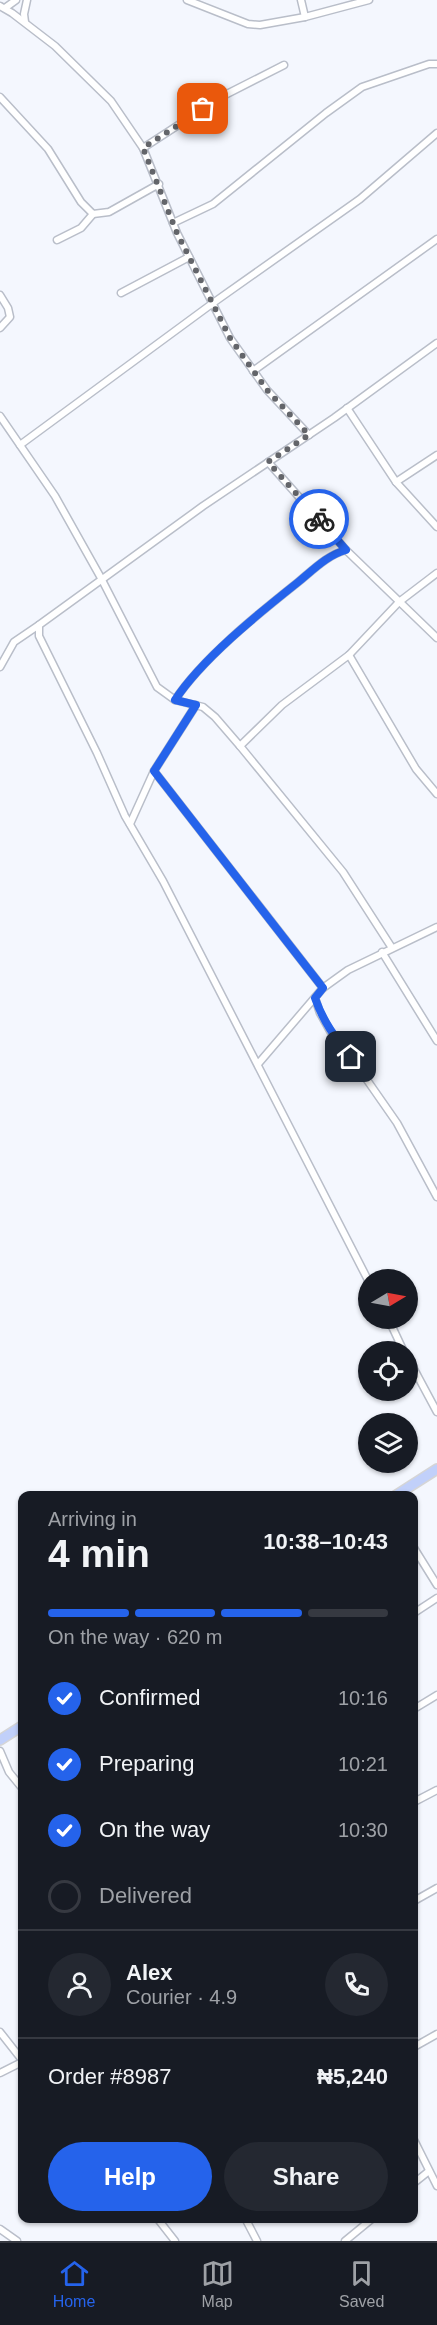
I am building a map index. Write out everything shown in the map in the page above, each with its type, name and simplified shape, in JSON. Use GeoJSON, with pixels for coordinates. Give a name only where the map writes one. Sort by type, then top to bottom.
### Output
{"type":"FeatureCollection","features":[{"type":"Feature","properties":{"kind":"main road"},"geometry":{"type":"LineString","coordinates":[[404,1491],[437,1469]]}},
{"type":"Feature","properties":{"kind":"main road"},"geometry":{"type":"LineString","coordinates":[[0,1740],[18,1729]]}},
{"type":"Feature","properties":{"kind":"street"},"geometry":{"type":"LineString","coordinates":[[16,0],[3,7],[55,46],[111,101],[143,148],[173,223],[230,338],[267,390],[309,435]]}},
{"type":"Feature","properties":{"kind":"street"},"geometry":{"type":"LineString","coordinates":[[25,22],[27,0]]}},
{"type":"Feature","properties":{"kind":"street"},"geometry":{"type":"LineString","coordinates":[[188,0],[248,24],[260,25],[305,17],[369,0]]}},
{"type":"Feature","properties":{"kind":"street"},"geometry":{"type":"LineString","coordinates":[[301,0],[305,17]]}},
{"type":"Feature","properties":{"kind":"street"},"geometry":{"type":"LineString","coordinates":[[173,223],[213,204],[362,87],[429,64],[437,64]]}},
{"type":"Feature","properties":{"kind":"street"},"geometry":{"type":"LineString","coordinates":[[143,148],[223,96],[284,65]]}},
{"type":"Feature","properties":{"kind":"street"},"geometry":{"type":"LineString","coordinates":[[0,97],[48,149],[81,202],[93,214]]}},
{"type":"Feature","properties":{"kind":"street"},"geometry":{"type":"LineString","coordinates":[[20,445],[213,303],[360,199],[437,134]]}},
{"type":"Feature","properties":{"kind":"street"},"geometry":{"type":"LineString","coordinates":[[57,240],[81,228],[93,214],[109,212],[159,184]]}},
{"type":"Feature","properties":{"kind":"street"},"geometry":{"type":"LineString","coordinates":[[253,370],[437,239]]}},
{"type":"Feature","properties":{"kind":"street"},"geometry":{"type":"LineString","coordinates":[[121,293],[189,257]]}},
{"type":"Feature","properties":{"kind":"street"},"geometry":{"type":"LineString","coordinates":[[0,296],[8,308],[10,317],[0,327]]}},
{"type":"Feature","properties":{"kind":"street"},"geometry":{"type":"LineString","coordinates":[[0,667],[14,642],[39,626],[101,578],[436,346]]}},
{"type":"Feature","properties":{"kind":"street"},"geometry":{"type":"LineString","coordinates":[[347,408],[396,482],[437,527]]}},
{"type":"Feature","properties":{"kind":"street"},"geometry":{"type":"LineString","coordinates":[[0,416],[55,496],[101,578],[157,687],[175,700],[203,706],[215,717],[343,872],[392,948]]}},
{"type":"Feature","properties":{"kind":"street"},"geometry":{"type":"LineString","coordinates":[[396,482],[437,455]]}},
{"type":"Feature","properties":{"kind":"street"},"geometry":{"type":"LineString","coordinates":[[268,462],[346,550],[437,638]]}},
{"type":"Feature","properties":{"kind":"street"},"geometry":{"type":"LineString","coordinates":[[175,700],[202,666],[273,602],[322,562],[346,550]]}},
{"type":"Feature","properties":{"kind":"street"},"geometry":{"type":"LineString","coordinates":[[240,746],[282,705],[349,655],[399,602],[437,573]]}},
{"type":"Feature","properties":{"kind":"street"},"geometry":{"type":"LineString","coordinates":[[39,626],[39,636],[130,824],[163,881],[362,1269]]}},
{"type":"Feature","properties":{"kind":"street"},"geometry":{"type":"LineString","coordinates":[[349,655],[416,769],[437,794]]}},
{"type":"Feature","properties":{"kind":"street"},"geometry":{"type":"LineString","coordinates":[[130,824],[154,771],[196,705]]}},
{"type":"Feature","properties":{"kind":"street"},"geometry":{"type":"LineString","coordinates":[[154,771],[323,988]]}},
{"type":"Feature","properties":{"kind":"street"},"geometry":{"type":"LineString","coordinates":[[258,1064],[323,988],[348,970],[437,927]]}},
{"type":"Feature","properties":{"kind":"street"},"geometry":{"type":"LineString","coordinates":[[382,952],[437,1041]]}},
{"type":"Feature","properties":{"kind":"street"},"geometry":{"type":"LineString","coordinates":[[315,998],[320,1013],[334,1038],[351,1057],[398,1123],[437,1197]]}},
{"type":"Feature","properties":{"kind":"street"},"geometry":{"type":"LineString","coordinates":[[418,1377],[437,1412]]}},
{"type":"Feature","properties":{"kind":"street"},"geometry":{"type":"LineString","coordinates":[[418,1554],[437,1585]]}},
{"type":"Feature","properties":{"kind":"street"},"geometry":{"type":"LineString","coordinates":[[418,1610],[437,1598]]}},
{"type":"Feature","properties":{"kind":"street"},"geometry":{"type":"LineString","coordinates":[[418,1707],[437,1695]]}},
{"type":"Feature","properties":{"kind":"street"},"geometry":{"type":"LineString","coordinates":[[0,1751],[9,1772],[18,1783]]}},
{"type":"Feature","properties":{"kind":"street"},"geometry":{"type":"LineString","coordinates":[[418,1800],[437,1790]]}},
{"type":"Feature","properties":{"kind":"street"},"geometry":{"type":"LineString","coordinates":[[418,1899],[437,1888]]}},
{"type":"Feature","properties":{"kind":"street"},"geometry":{"type":"LineString","coordinates":[[0,2032],[18,2056]]}},
{"type":"Feature","properties":{"kind":"street"},"geometry":{"type":"LineString","coordinates":[[418,2045],[437,2034]]}},
{"type":"Feature","properties":{"kind":"street"},"geometry":{"type":"LineString","coordinates":[[0,2073],[18,2063]]}},
{"type":"Feature","properties":{"kind":"street"},"geometry":{"type":"LineString","coordinates":[[418,2148],[437,2186]]}},
{"type":"Feature","properties":{"kind":"street"},"geometry":{"type":"LineString","coordinates":[[418,2180],[429,2171]]}},
{"type":"Feature","properties":{"kind":"street"},"geometry":{"type":"LineString","coordinates":[[161,2223],[175,2241]]}},
{"type":"Feature","properties":{"kind":"street"},"geometry":{"type":"LineString","coordinates":[[248,2223],[257,2241]]}},
{"type":"Feature","properties":{"kind":"street"},"geometry":{"type":"LineString","coordinates":[[345,2241],[367,2223]]}},
{"type":"Feature","properties":{"kind":"street"},"geometry":{"type":"LineString","coordinates":[[0,2229],[17,2241]]}},
{"type":"Feature","properties":{"kind":"way so far"},"geometry":{"type":"LineString","coordinates":[[203,109],[143,148],[177,233],[230,338],[267,390],[309,435],[268,462],[319,519]]}},
{"type":"Feature","properties":{"kind":"route"},"geometry":{"type":"LineString","coordinates":[[319,519],[346,550],[322,562],[273,602],[202,666],[175,700],[196,705],[154,771],[323,988],[315,998],[320,1013],[334,1038],[351,1057]]}}]}
